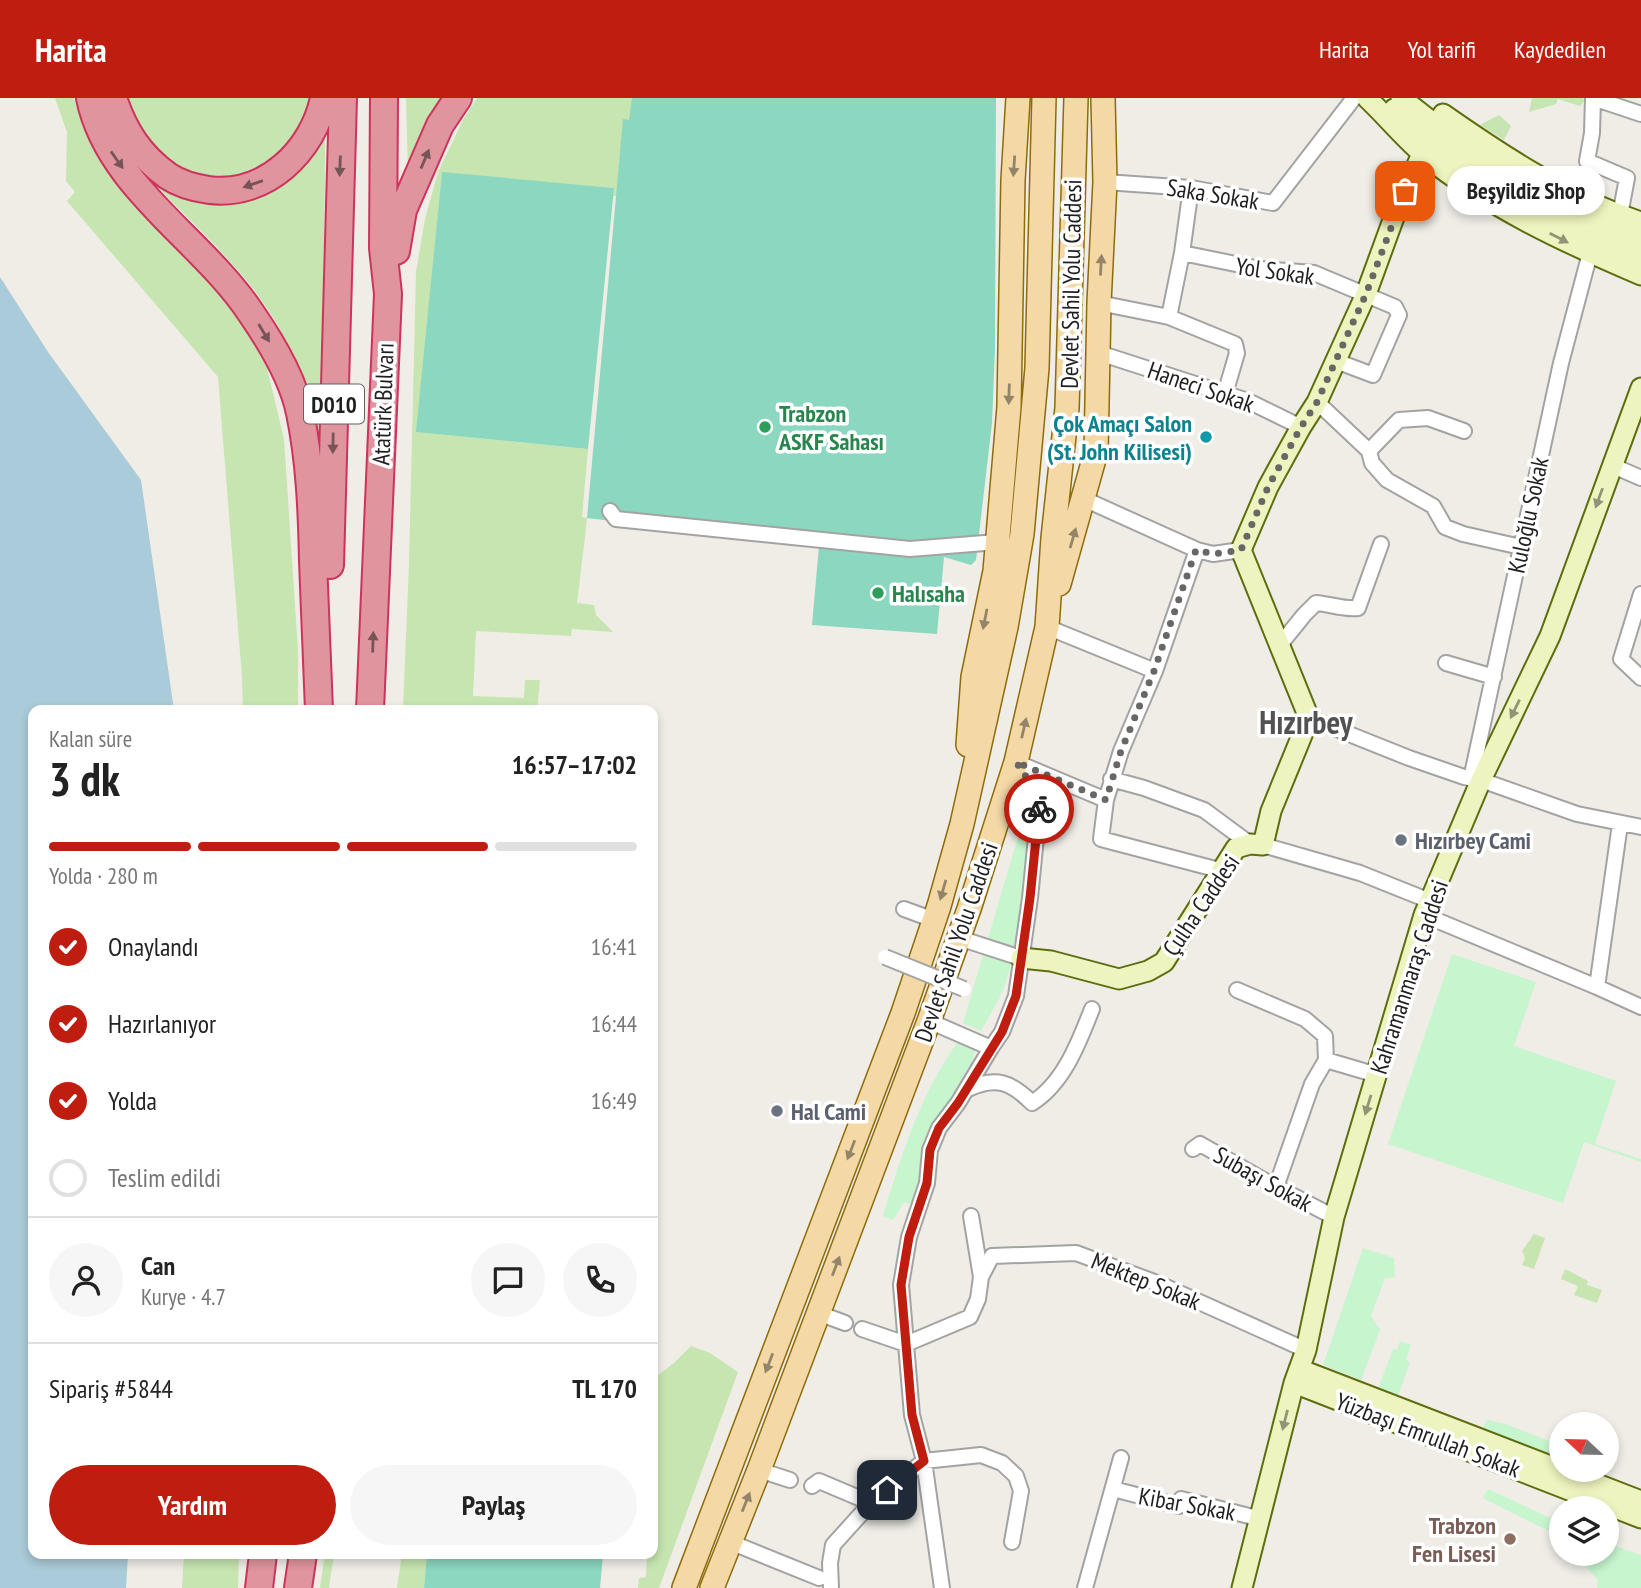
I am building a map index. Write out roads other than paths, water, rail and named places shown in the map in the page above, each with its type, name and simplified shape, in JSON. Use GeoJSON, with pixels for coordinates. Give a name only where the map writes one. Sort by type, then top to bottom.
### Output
{"type":"FeatureCollection","features":[{"type":"Feature","properties":{"kind":"highway"},"geometry":{"type":"LineString","coordinates":[[90,98],[103,140],[129,177],[238,293],[272,347],[288,379],[300,411],[312,507],[319,705]]}},
{"type":"Feature","properties":{"kind":"highway"},"geometry":{"type":"LineString","coordinates":[[113,98],[122,126],[143,155],[170,177],[187,185],[217,191],[249,186],[281,170],[294,158],[311,134],[324,98]]}},
{"type":"Feature","properties":{"kind":"highway","name":"Atatürk Bulvarı"},"geometry":{"type":"LineString","coordinates":[[327,705],[343,98]]}},
{"type":"Feature","properties":{"kind":"highway","name":"Atatürk Bulvarı"},"geometry":{"type":"LineString","coordinates":[[370,705],[388,295],[383,248],[384,98]]}},
{"type":"Feature","properties":{"kind":"highway"},"geometry":{"type":"LineString","coordinates":[[388,295],[403,210],[440,125],[458,98]]}},
{"type":"Feature","properties":{"kind":"highway"},"geometry":{"type":"LineString","coordinates":[[258,1588],[262,1559]]}},
{"type":"Feature","properties":{"kind":"highway"},"geometry":{"type":"LineString","coordinates":[[298,1588],[302,1559]]}},
{"type":"Feature","properties":{"kind":"main road"},"geometry":{"type":"LineString","coordinates":[[962,824],[973,677],[995,571],[1009,407],[1013,180],[1018,98]]}},
{"type":"Feature","properties":{"kind":"main road","name":"Devlet Sahil Yolu Caddesi"},"geometry":{"type":"LineString","coordinates":[[684,1588],[903,1013],[962,824],[1006,627],[1022,534],[1037,369],[1044,98]]}},
{"type":"Feature","properties":{"kind":"main road","name":"Devlet Sahil Yolu Caddesi"},"geometry":{"type":"LineString","coordinates":[[712,1588],[929,1021],[1016,762],[1047,627],[1053,538],[1067,408],[1076,98]]}},
{"type":"Feature","properties":{"kind":"main road"},"geometry":{"type":"LineString","coordinates":[[1047,627],[1096,452],[1105,182],[1103,98]]}},
{"type":"Feature","properties":{"kind":"street","name":"Saka Sokak"},"geometry":{"type":"LineString","coordinates":[[1105,182],[1191,188],[1273,203],[1354,98]]}},
{"type":"Feature","properties":{"kind":"street"},"geometry":{"type":"LineString","coordinates":[[1367,98],[1422,154],[1464,184],[1590,253],[1641,275]]}},
{"type":"Feature","properties":{"kind":"street"},"geometry":{"type":"LineString","coordinates":[[1379,98],[1479,173],[1532,206],[1641,256]]}},
{"type":"Feature","properties":{"kind":"street"},"geometry":{"type":"LineString","coordinates":[[1401,98],[1475,155],[1601,225],[1641,240]]}},
{"type":"Feature","properties":{"kind":"street"},"geometry":{"type":"LineString","coordinates":[[1419,98],[1545,181],[1601,209],[1641,222]]}},
{"type":"Feature","properties":{"kind":"street"},"geometry":{"type":"LineString","coordinates":[[1620,215],[1634,179],[1587,161],[1592,133],[1593,98],[1641,114]]}},
{"type":"Feature","properties":{"kind":"street"},"geometry":{"type":"LineString","coordinates":[[1422,154],[1336,361],[1317,402],[1268,487],[1241,550],[1309,718],[1409,758],[1577,814],[1641,827]]}},
{"type":"Feature","properties":{"kind":"street"},"geometry":{"type":"LineString","coordinates":[[1169,317],[1191,188]]}},
{"type":"Feature","properties":{"kind":"street","name":"Yol Sokak"},"geometry":{"type":"LineString","coordinates":[[1182,253],[1260,269],[1314,273],[1395,307],[1399,315],[1373,375],[1336,361]]}},
{"type":"Feature","properties":{"kind":"street","name":"Kuloğlu Sokak"},"geometry":{"type":"LineString","coordinates":[[1476,780],[1521,547],[1561,363],[1590,253]]}},
{"type":"Feature","properties":{"kind":"street"},"geometry":{"type":"LineString","coordinates":[[1099,303],[1169,317],[1235,344],[1237,353],[1225,394]]}},
{"type":"Feature","properties":{"kind":"street","name":"Haneci Sokak"},"geometry":{"type":"LineString","coordinates":[[1099,353],[1248,401],[1301,427]]}},
{"type":"Feature","properties":{"kind":"street","name":"Kahramanmaraş Caddesi"},"geometry":{"type":"LineString","coordinates":[[1242,1588],[1300,1367],[1334,1217],[1427,908],[1476,780],[1550,636],[1641,388]]}},
{"type":"Feature","properties":{"kind":"street"},"geometry":{"type":"LineString","coordinates":[[1317,402],[1369,451],[1372,463],[1387,480],[1433,506],[1445,527],[1463,534],[1521,547]]}},
{"type":"Feature","properties":{"kind":"street"},"geometry":{"type":"LineString","coordinates":[[1369,451],[1399,420],[1428,418],[1464,431]]}},
{"type":"Feature","properties":{"kind":"street"},"geometry":{"type":"LineString","coordinates":[[1611,465],[1641,478]]}},
{"type":"Feature","properties":{"kind":"street"},"geometry":{"type":"LineString","coordinates":[[1084,499],[1196,550],[1213,554],[1241,550]]}},
{"type":"Feature","properties":{"kind":"street"},"geometry":{"type":"LineString","coordinates":[[610,511],[616,519],[910,549],[997,542]]}},
{"type":"Feature","properties":{"kind":"street"},"geometry":{"type":"LineString","coordinates":[[1279,646],[1317,603],[1358,608],[1381,544]]}},
{"type":"Feature","properties":{"kind":"street"},"geometry":{"type":"LineString","coordinates":[[1196,550],[1154,671],[1111,779],[1101,839],[1223,871]]}},
{"type":"Feature","properties":{"kind":"street"},"geometry":{"type":"LineString","coordinates":[[1641,594],[1621,659],[1641,678]]}},
{"type":"Feature","properties":{"kind":"street"},"geometry":{"type":"LineString","coordinates":[[1047,627],[1154,671]]}},
{"type":"Feature","properties":{"kind":"street"},"geometry":{"type":"LineString","coordinates":[[1446,663],[1494,677]]}},
{"type":"Feature","properties":{"kind":"street","name":"Çulha Caddesi"},"geometry":{"type":"LineString","coordinates":[[1021,958],[1051,961],[1119,979],[1148,971],[1164,962],[1236,848],[1257,844],[1309,718]]}},
{"type":"Feature","properties":{"kind":"street"},"geometry":{"type":"LineString","coordinates":[[1016,762],[1106,800]]}},
{"type":"Feature","properties":{"kind":"street"},"geometry":{"type":"LineString","coordinates":[[942,1588],[924,1461],[912,1415],[901,1285],[909,1237],[921,1219],[930,1150],[939,1128],[1002,1032],[1016,996],[1030,898],[1040,797],[1016,762]]}},
{"type":"Feature","properties":{"kind":"street"},"geometry":{"type":"LineString","coordinates":[[1111,779],[1204,810],[1257,844],[1360,873],[1427,908],[1641,1007]]}},
{"type":"Feature","properties":{"kind":"street"},"geometry":{"type":"LineString","coordinates":[[1597,987],[1620,824]]}},
{"type":"Feature","properties":{"kind":"street"},"geometry":{"type":"LineString","coordinates":[[904,909],[934,919]]}},
{"type":"Feature","properties":{"kind":"street"},"geometry":{"type":"LineString","coordinates":[[959,937],[1021,958]]}},
{"type":"Feature","properties":{"kind":"street"},"geometry":{"type":"LineString","coordinates":[[885,957],[964,989]]}},
{"type":"Feature","properties":{"kind":"street"},"geometry":{"type":"LineString","coordinates":[[1237,990],[1306,1018],[1325,1036],[1326,1060],[1312,1084],[1276,1187]]}},
{"type":"Feature","properties":{"kind":"street"},"geometry":{"type":"LineString","coordinates":[[967,1089],[984,1081],[998,1082],[1020,1090],[1032,1103],[1045,1095],[1060,1066],[1079,1042],[1092,1009]]}},
{"type":"Feature","properties":{"kind":"street"},"geometry":{"type":"LineString","coordinates":[[929,1021],[992,1048]]}},
{"type":"Feature","properties":{"kind":"street"},"geometry":{"type":"LineString","coordinates":[[1002,1032],[1016,1038]]}},
{"type":"Feature","properties":{"kind":"street"},"geometry":{"type":"LineString","coordinates":[[1326,1060],[1377,1075]]}},
{"type":"Feature","properties":{"kind":"street","name":"Subaşı Sokak"},"geometry":{"type":"LineString","coordinates":[[1193,1149],[1200,1144],[1334,1217]]}},
{"type":"Feature","properties":{"kind":"street"},"geometry":{"type":"LineString","coordinates":[[862,1329],[906,1344],[970,1317],[978,1299],[981,1277],[971,1216]]}},
{"type":"Feature","properties":{"kind":"street","name":"Mektep Sokak"},"geometry":{"type":"LineString","coordinates":[[981,1277],[992,1256],[1076,1253],[1157,1283],[1300,1367]]}},
{"type":"Feature","properties":{"kind":"street"},"geometry":{"type":"LineString","coordinates":[[818,1313],[845,1323]]}},
{"type":"Feature","properties":{"kind":"street","name":"Yüzbaşı Emrullah Sokak"},"geometry":{"type":"LineString","coordinates":[[1300,1367],[1641,1501]]}},
{"type":"Feature","properties":{"kind":"street","name":"Yüzbaşı Emrullah Sokak"},"geometry":{"type":"LineString","coordinates":[[1300,1367],[1641,1518]]}},
{"type":"Feature","properties":{"kind":"street"},"geometry":{"type":"LineString","coordinates":[[730,1542],[829,1584],[834,1545],[871,1503],[924,1461],[981,1455],[1002,1463],[1016,1476],[1021,1491],[1012,1542]]}},
{"type":"Feature","properties":{"kind":"street"},"geometry":{"type":"LineString","coordinates":[[1085,1588],[1121,1458]]}},
{"type":"Feature","properties":{"kind":"street"},"geometry":{"type":"LineString","coordinates":[[759,1469],[790,1480]]}},
{"type":"Feature","properties":{"kind":"street"},"geometry":{"type":"LineString","coordinates":[[816,1483],[871,1503]]}},
{"type":"Feature","properties":{"kind":"street","name":"Kibar Sokak"},"geometry":{"type":"LineString","coordinates":[[1113,1489],[1179,1506],[1181,1499],[1261,1518]]}},
{"type":"Feature","properties":{"kind":"water"},"geometry":{"type":"Polygon","coordinates":[[[0,277],[48,352],[141,480],[173,705],[28,705],[28,1559],[128,1559],[126,1588],[0,1588],[0,277]]]}},
{"type":"Feature","properties":{"kind":"place","name":"Beşyildiz Shop"},"geometry":{"type":"Point","coordinates":[1405,191]}},
{"type":"Feature","properties":{"kind":"place","name":"Trabzon ASKF Sahası"},"geometry":{"type":"Point","coordinates":[765,427]}},
{"type":"Feature","properties":{"kind":"place","name":"Çok Amaçı Salon (St. John Kilisesi)"},"geometry":{"type":"Point","coordinates":[1206,437]}},
{"type":"Feature","properties":{"kind":"place","name":"Halısaha"},"geometry":{"type":"Point","coordinates":[878,593]}},
{"type":"Feature","properties":{"kind":"place","name":"Hızırbey Cami"},"geometry":{"type":"Point","coordinates":[1401,840]}},
{"type":"Feature","properties":{"kind":"place","name":"Hal Cami"},"geometry":{"type":"Point","coordinates":[777,1111]}},
{"type":"Feature","properties":{"kind":"place","name":"Trabzon Fen Lisesi"},"geometry":{"type":"Point","coordinates":[1510,1539]}},
{"type":"Feature","properties":{"kind":"district","name":"Hızırbey"},"geometry":{"type":"Point","coordinates":[1306,722]}}]}
